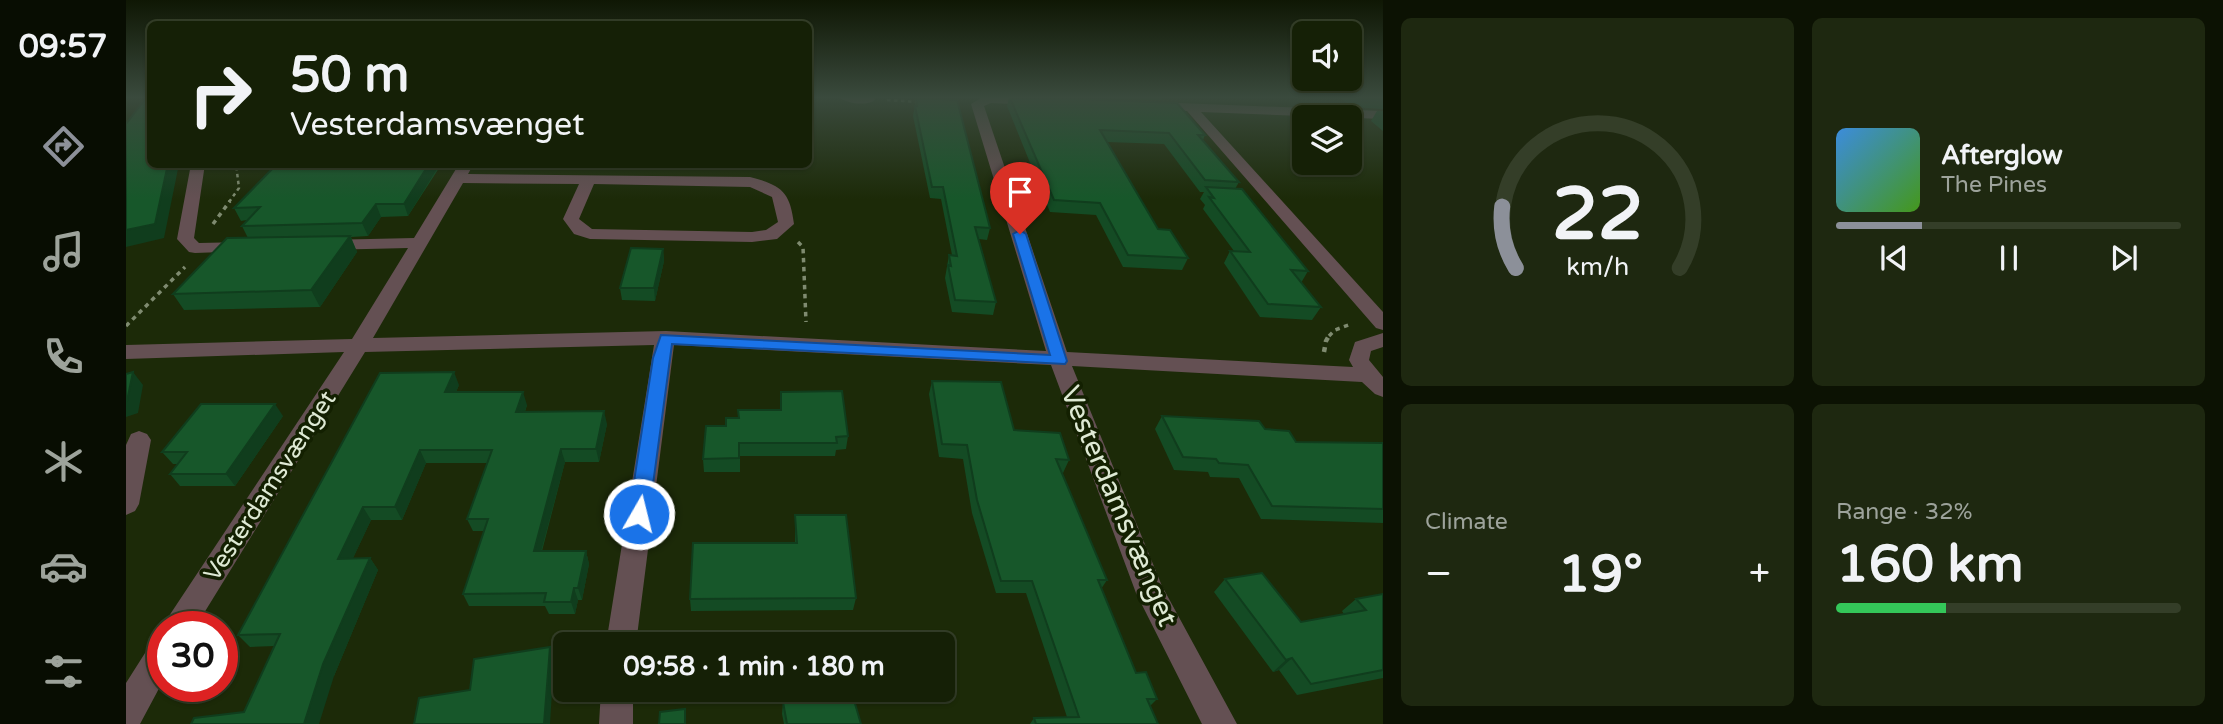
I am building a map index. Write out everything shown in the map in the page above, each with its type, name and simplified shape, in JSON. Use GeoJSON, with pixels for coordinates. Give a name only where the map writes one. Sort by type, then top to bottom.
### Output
{"type":"FeatureCollection","features":[{"type":"Feature","properties":{"kind":"street","name":"Vesterdamsvænget"},"geometry":{"type":"LineString","coordinates":[[986,132],[1059,361],[1150,593],[1220,724]]}},
{"type":"Feature","properties":{"kind":"street"},"geometry":{"type":"LineString","coordinates":[[1211,132],[1383,324]]}},
{"type":"Feature","properties":{"kind":"street"},"geometry":{"type":"LineString","coordinates":[[197,168],[185,239],[195,248],[258,247]]}},
{"type":"Feature","properties":{"kind":"street","name":"Vesterdamsvænget"},"geometry":{"type":"LineString","coordinates":[[190,611],[359,344],[462,171],[588,180],[750,182],[771,186],[779,193],[785,209],[786,224],[779,231]]}},
{"type":"Feature","properties":{"kind":"street"},"geometry":{"type":"LineString","coordinates":[[588,180],[571,219],[580,230],[590,234],[752,237],[779,231]]}},
{"type":"Feature","properties":{"kind":"street"},"geometry":{"type":"LineString","coordinates":[[311,245],[418,243]]}},
{"type":"Feature","properties":{"kind":"street","name":"Vesterdamsvænget"},"geometry":{"type":"LineString","coordinates":[[126,352],[666,338],[1376,382]]}},
{"type":"Feature","properties":{"kind":"street"},"geometry":{"type":"LineString","coordinates":[[623,632],[666,338]]}},
{"type":"Feature","properties":{"kind":"street"},"geometry":{"type":"LineString","coordinates":[[1376,382],[1359,359],[1363,347],[1383,340]]}},
{"type":"Feature","properties":{"kind":"street"},"geometry":{"type":"LineString","coordinates":[[126,504],[139,440]]}},
{"type":"Feature","properties":{"kind":"street"},"geometry":{"type":"LineString","coordinates":[[126,718],[134,682],[147,669]]}},
{"type":"Feature","properties":{"kind":"street"},"geometry":{"type":"LineString","coordinates":[[616,724],[617,702]]}},
{"type":"Feature","properties":{"kind":"path"},"geometry":{"type":"LineString","coordinates":[[126,326],[205,248],[206,234],[239,188],[236,168]]}},
{"type":"Feature","properties":{"kind":"path"},"geometry":{"type":"LineString","coordinates":[[779,231],[796,239],[803,247],[806,327]]}},
{"type":"Feature","properties":{"kind":"building"},"geometry":{"type":"Polygon","coordinates":[[[126,132],[147,132],[147,168],[167,168],[155,224],[126,230],[126,132]]]}},
{"type":"Feature","properties":{"kind":"building"},"geometry":{"type":"Polygon","coordinates":[[[920,132],[965,132],[990,228],[975,227],[996,302],[955,300],[948,265],[951,266],[949,255],[957,256],[943,187],[932,187],[920,132]]]}},
{"type":"Feature","properties":{"kind":"building"},"geometry":{"type":"Polygon","coordinates":[[[1025,132],[1101,132],[1158,229],[1170,230],[1188,258],[1128,255],[1100,203],[1054,200],[1025,132]]]}},
{"type":"Feature","properties":{"kind":"building"},"geometry":{"type":"Polygon","coordinates":[[[1141,132],[1202,132],[1205,135],[1198,135],[1239,182],[1205,180],[1169,133],[1141,132]]]}},
{"type":"Feature","properties":{"kind":"building"},"geometry":{"type":"Polygon","coordinates":[[[273,168],[426,168],[404,204],[376,204],[362,223],[242,226],[260,207],[234,208],[273,168]]]}},
{"type":"Feature","properties":{"kind":"building"},"geometry":{"type":"Polygon","coordinates":[[[1206,187],[1242,189],[1308,271],[1291,270],[1321,307],[1268,304],[1230,251],[1250,252],[1209,197],[1214,198],[1206,187]]]}},
{"type":"Feature","properties":{"kind":"building"},"geometry":{"type":"Polygon","coordinates":[[[350,236],[311,290],[173,294],[227,238],[350,236]]]}},
{"type":"Feature","properties":{"kind":"building"},"geometry":{"type":"Polygon","coordinates":[[[631,248],[663,249],[654,288],[620,288],[631,248]]]}},
{"type":"Feature","properties":{"kind":"building"},"geometry":{"type":"Polygon","coordinates":[[[133,372],[127,401],[126,401],[126,374],[133,372]]]}},
{"type":"Feature","properties":{"kind":"building"},"geometry":{"type":"Polygon","coordinates":[[[454,372],[445,392],[523,392],[516,412],[604,411],[596,449],[561,449],[534,551],[586,551],[578,588],[574,588],[571,602],[544,602],[546,593],[463,594],[488,519],[467,519],[492,450],[420,450],[395,507],[363,507],[338,559],[370,558],[323,664],[304,724],[191,724],[194,718],[244,712],[280,634],[238,635],[380,373],[454,372]]]}},
{"type":"Feature","properties":{"kind":"building"},"geometry":{"type":"Polygon","coordinates":[[[932,381],[1001,382],[1014,430],[1060,433],[1069,460],[1056,459],[1107,580],[1098,580],[1136,673],[1146,672],[1157,699],[1147,699],[1158,724],[1036,724],[1034,718],[1079,717],[1032,581],[1001,581],[977,500],[967,445],[942,444],[932,381]]]}},
{"type":"Feature","properties":{"kind":"building"},"geometry":{"type":"Polygon","coordinates":[[[842,391],[848,436],[836,437],[837,443],[739,443],[739,458],[703,459],[706,426],[726,426],[726,418],[739,418],[738,410],[781,410],[781,392],[842,391]]]}},
{"type":"Feature","properties":{"kind":"building"},"geometry":{"type":"Polygon","coordinates":[[[201,404],[275,404],[226,474],[170,474],[187,452],[162,452],[201,404]]]}},
{"type":"Feature","properties":{"kind":"building"},"geometry":{"type":"Polygon","coordinates":[[[1162,416],[1259,421],[1265,429],[1289,431],[1296,442],[1383,443],[1383,509],[1272,506],[1248,465],[1183,457],[1162,416]]]}},
{"type":"Feature","properties":{"kind":"building"},"geometry":{"type":"Polygon","coordinates":[[[795,515],[846,515],[856,598],[690,599],[693,543],[797,543],[795,515]]]}},
{"type":"Feature","properties":{"kind":"building"},"geometry":{"type":"Polygon","coordinates":[[[1262,573],[1301,622],[1366,610],[1356,599],[1383,594],[1383,670],[1311,684],[1292,658],[1286,660],[1225,579],[1262,573]]]}},
{"type":"Feature","properties":{"kind":"building"},"geometry":{"type":"Polygon","coordinates":[[[550,647],[544,724],[414,724],[419,698],[470,690],[474,659],[550,647]]]}},
{"type":"Feature","properties":{"kind":"building"},"geometry":{"type":"Polygon","coordinates":[[[783,702],[855,702],[861,724],[787,724],[783,702]]]}},
{"type":"Feature","properties":{"kind":"building"},"geometry":{"type":"Polygon","coordinates":[[[685,709],[685,724],[659,724],[660,712],[685,709]]]}},
{"type":"Feature","properties":{"kind":"route"},"geometry":{"type":"LineString","coordinates":[[639,514],[666,338],[1059,361],[1020,234]]}}]}
